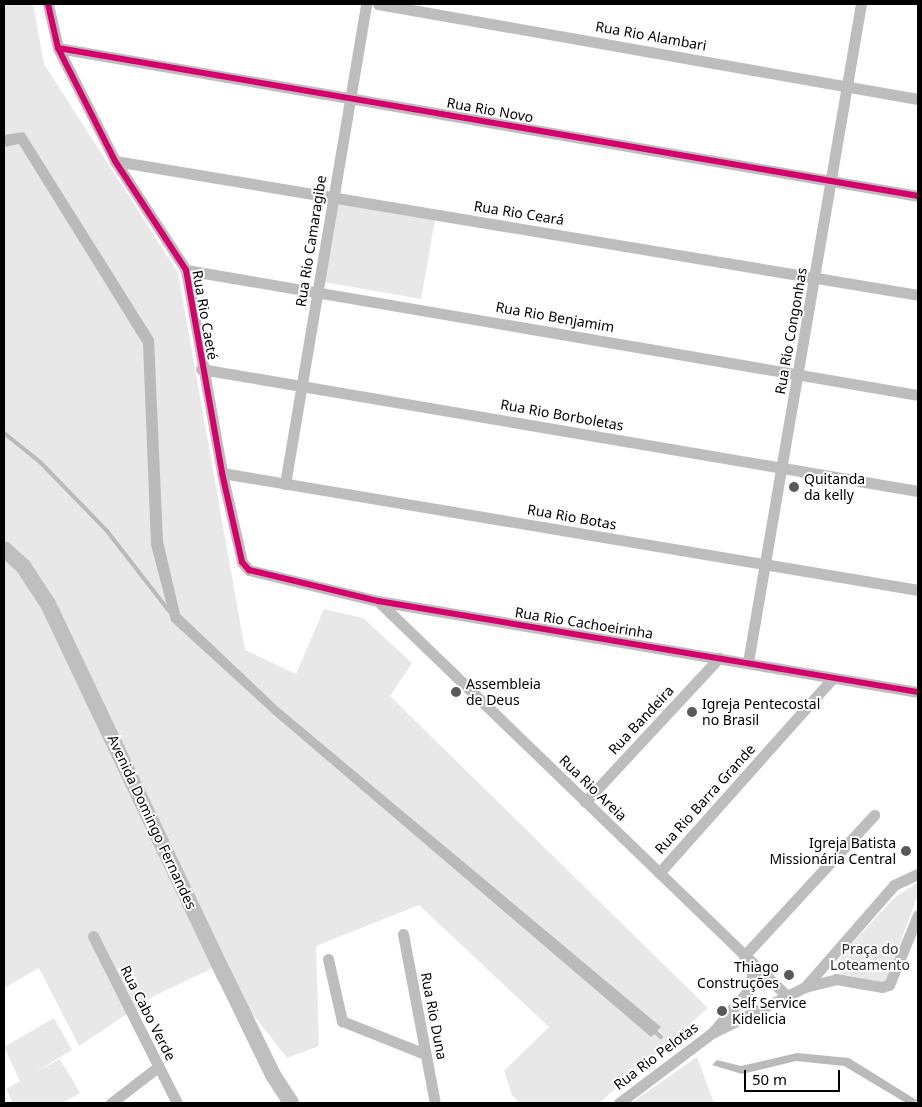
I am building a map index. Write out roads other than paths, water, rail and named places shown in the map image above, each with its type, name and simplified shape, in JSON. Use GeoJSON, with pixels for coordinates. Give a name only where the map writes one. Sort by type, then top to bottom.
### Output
{"type":"FeatureCollection","features":[{"type":"Feature","properties":{"kind":"main road","name":"Avenida Domingo Fernandes"},"geometry":{"type":"LineString","coordinates":[[4,549],[23,566],[48,604],[273,1075],[291,1103]]}},
{"type":"Feature","properties":{"kind":"street","name":"Rua Rio Caeté"},"geometry":{"type":"LineString","coordinates":[[48,4],[58,48],[115,161],[186,270],[202,369],[222,473],[242,562],[248,570]]}},
{"type":"Feature","properties":{"kind":"street","name":"Rua Rio Camaragibe"},"geometry":{"type":"LineString","coordinates":[[285,484],[366,4]]}},
{"type":"Feature","properties":{"kind":"street","name":"Rua Rio Alambari"},"geometry":{"type":"LineString","coordinates":[[378,4],[918,99]]}},
{"type":"Feature","properties":{"kind":"street","name":"Rua Rio Congonhas"},"geometry":{"type":"LineString","coordinates":[[748,662],[849,87],[860,4]]}},
{"type":"Feature","properties":{"kind":"street","name":"Rua Rio Novo"},"geometry":{"type":"LineString","coordinates":[[58,48],[918,196]]}},
{"type":"Feature","properties":{"kind":"street","name":"Rua Rio Ceará"},"geometry":{"type":"LineString","coordinates":[[115,161],[918,295]]}},
{"type":"Feature","properties":{"kind":"street","name":"Rua Rio Benjamim"},"geometry":{"type":"LineString","coordinates":[[186,270],[918,394]]}},
{"type":"Feature","properties":{"kind":"street","name":"Rua Rio Borboletas"},"geometry":{"type":"LineString","coordinates":[[202,369],[918,491]]}},
{"type":"Feature","properties":{"kind":"street","name":"Rua Rio Botas"},"geometry":{"type":"LineString","coordinates":[[222,473],[918,590]]}},
{"type":"Feature","properties":{"kind":"street","name":"Rua Rio Cachoeirinha"},"geometry":{"type":"LineString","coordinates":[[248,570],[378,601],[918,692]]}},
{"type":"Feature","properties":{"kind":"street","name":"Rua Rio Areia"},"geometry":{"type":"LineString","coordinates":[[378,601],[786,996]]}},
{"type":"Feature","properties":{"kind":"street","name":"Rua Bandeira"},"geometry":{"type":"LineString","coordinates":[[585,802],[719,658]]}},
{"type":"Feature","properties":{"kind":"street","name":"Rua Rio Barra Grande"},"geometry":{"type":"LineString","coordinates":[[659,873],[833,678]]}},
{"type":"Feature","properties":{"kind":"street"},"geometry":{"type":"LineString","coordinates":[[748,959],[874,815]]}},
{"type":"Feature","properties":{"kind":"street","name":"Rua Rio Pelotas"},"geometry":{"type":"LineString","coordinates":[[712,1033],[805,987],[894,885],[918,874]]}},
{"type":"Feature","properties":{"kind":"street"},"geometry":{"type":"LineString","coordinates":[[805,987],[848,979],[882,987],[889,985],[918,915]]}},
{"type":"Feature","properties":{"kind":"street","name":"Rua Rio Duna"},"geometry":{"type":"LineString","coordinates":[[403,934],[435,1103]]}},
{"type":"Feature","properties":{"kind":"street","name":"Rua Cabo Verde"},"geometry":{"type":"LineString","coordinates":[[93,936],[177,1103]]}},
{"type":"Feature","properties":{"kind":"street"},"geometry":{"type":"LineString","coordinates":[[328,959],[342,1021],[425,1054]]}},
{"type":"Feature","properties":{"kind":"street","name":"Rua Rio Pelotas"},"geometry":{"type":"LineString","coordinates":[[619,1103],[712,1033],[752,986],[748,959]]}},
{"type":"Feature","properties":{"kind":"street"},"geometry":{"type":"LineString","coordinates":[[112,1103],[158,1068]]}},
{"type":"Feature","properties":{"kind":"waterway"},"geometry":{"type":"LineString","coordinates":[[4,433],[40,462],[107,531],[169,611]]}},
{"type":"Feature","properties":{"kind":"waterway"},"geometry":{"type":"LineString","coordinates":[[652,1029],[661,1037]]}},
{"type":"Feature","properties":{"kind":"place","name":"Quitanda da kelly"},"geometry":{"type":"Point","coordinates":[794,487]}},
{"type":"Feature","properties":{"kind":"place","name":"Assembleia de Deus"},"geometry":{"type":"Point","coordinates":[456,692]}},
{"type":"Feature","properties":{"kind":"place","name":"Igreja Pentecostal no Brasil"},"geometry":{"type":"Point","coordinates":[692,712]}},
{"type":"Feature","properties":{"kind":"place","name":"Igreja Batista Missionária Central"},"geometry":{"type":"Point","coordinates":[906,851]}},
{"type":"Feature","properties":{"kind":"place","name":"Thiago Construções"},"geometry":{"type":"Point","coordinates":[789,975]}},
{"type":"Feature","properties":{"kind":"place","name":"Self Service Kidelicia"},"geometry":{"type":"Point","coordinates":[722,1011]}},
{"type":"Feature","properties":{"kind":"park label","name":"Praça do Loteamento"},"geometry":{"type":"Point","coordinates":[870,958]}}]}
